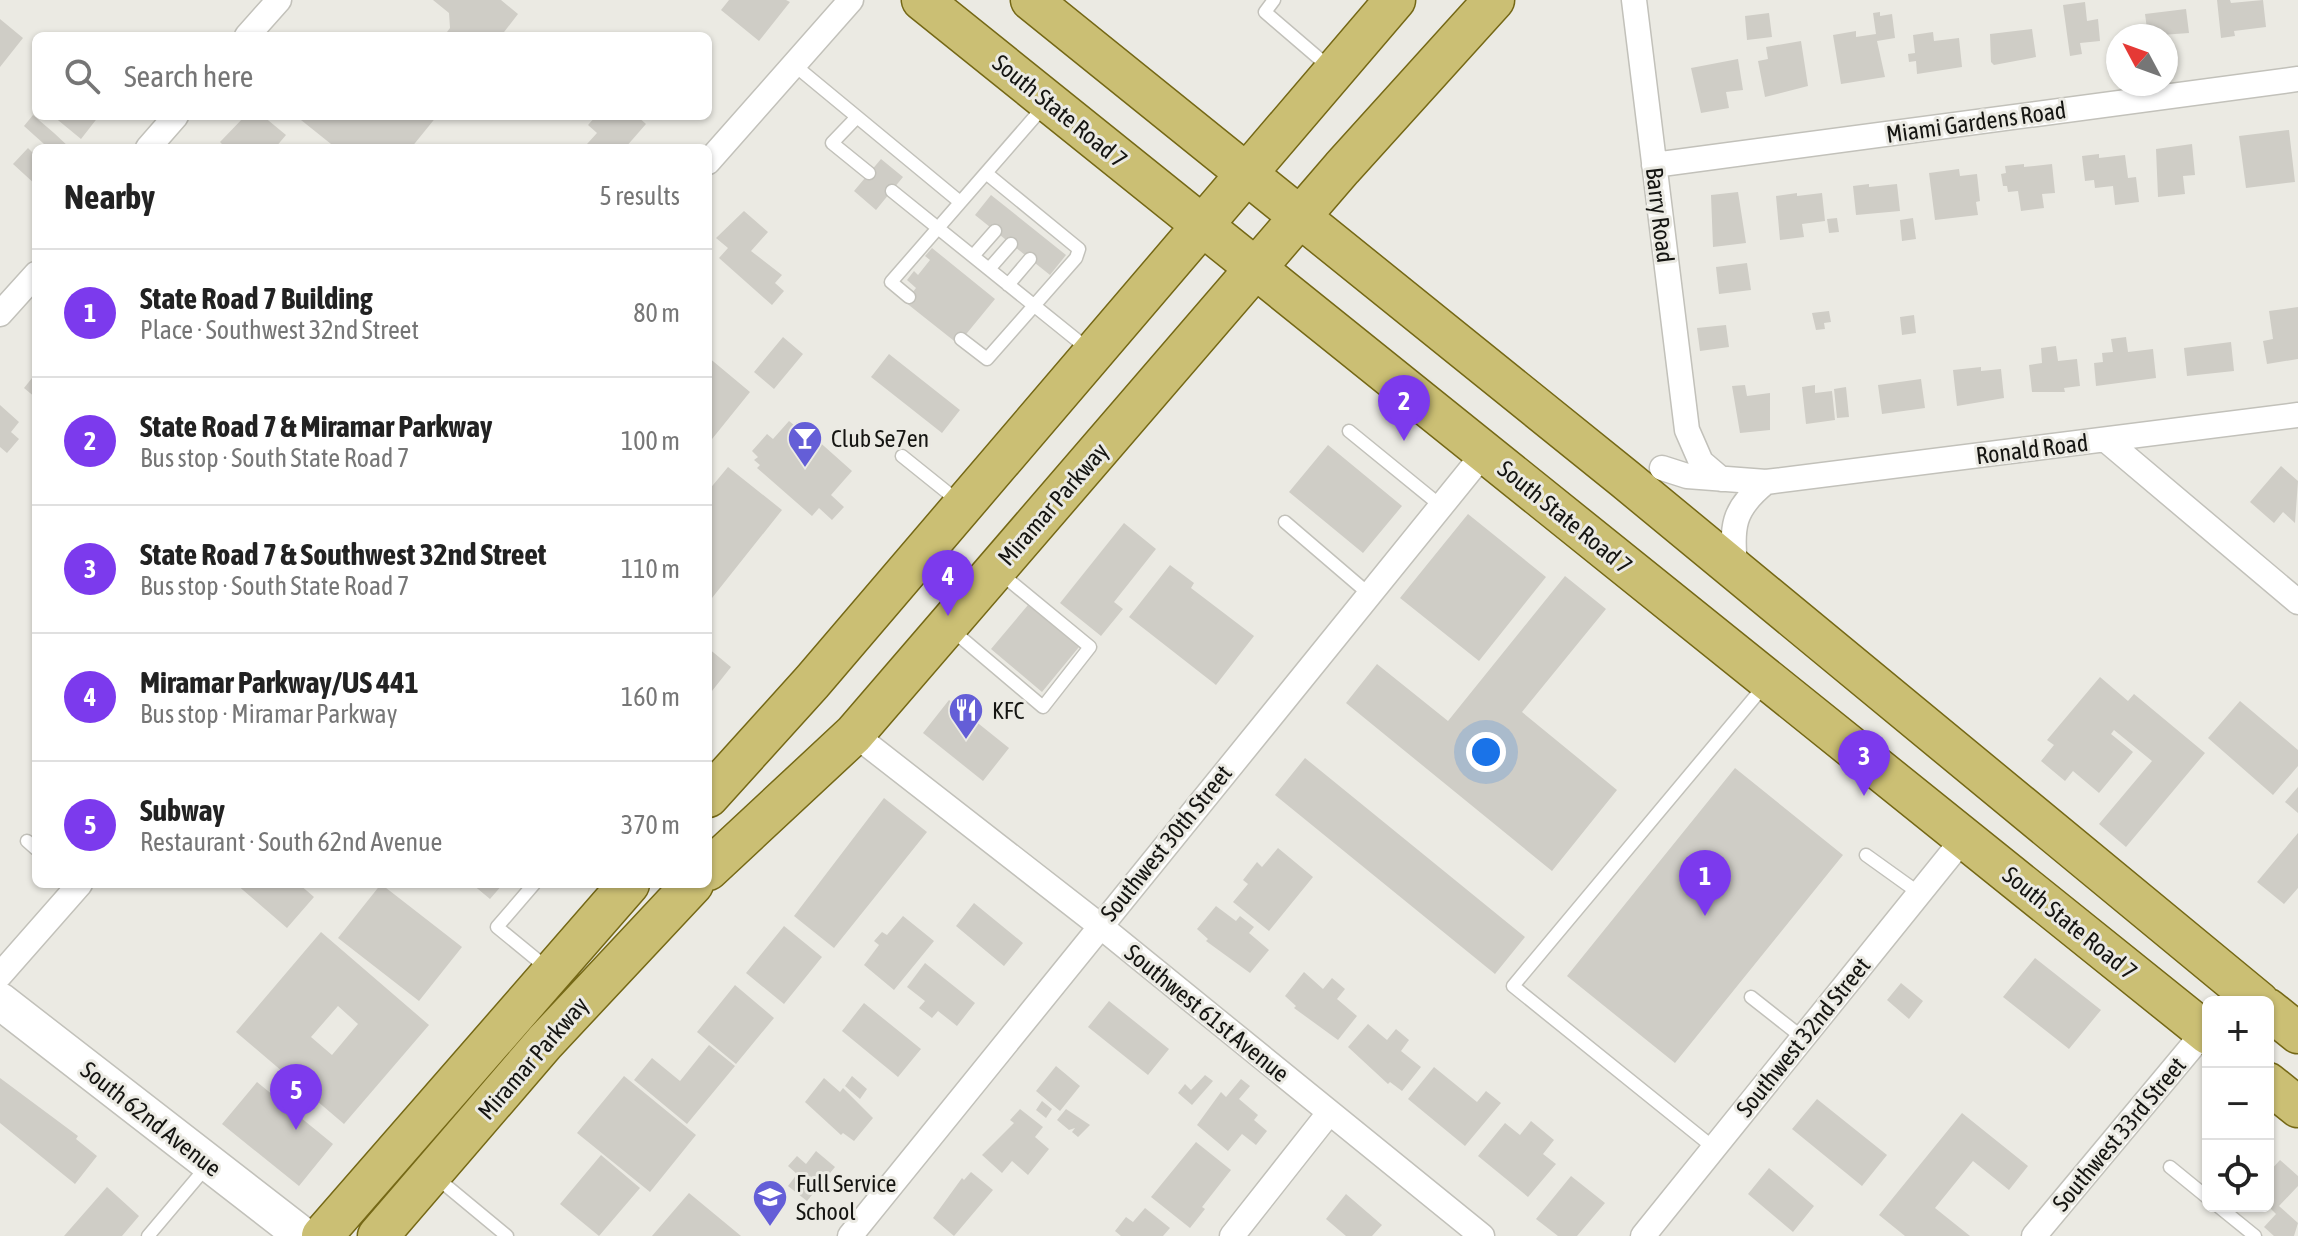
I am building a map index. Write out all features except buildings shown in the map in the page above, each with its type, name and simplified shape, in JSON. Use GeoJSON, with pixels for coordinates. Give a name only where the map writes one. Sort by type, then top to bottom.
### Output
{"type":"FeatureCollection","features":[{"type":"Feature","properties":{"kind":"main road","name":"South State Road 7"},"geometry":{"type":"LineString","coordinates":[[922,0],[2202,1030]]}},
{"type":"Feature","properties":{"kind":"main road"},"geometry":{"type":"LineString","coordinates":[[1031,0],[1301,216],[1644,473],[1735,569],[2252,996]]}},
{"type":"Feature","properties":{"kind":"main road"},"geometry":{"type":"LineString","coordinates":[[717,781],[963,505],[1395,0]]}},
{"type":"Feature","properties":{"kind":"main road","name":"Miramar Parkway"},"geometry":{"type":"LineString","coordinates":[[712,866],[854,734],[1301,216],[1494,0]]}},
{"type":"Feature","properties":{"kind":"main road"},"geometry":{"type":"LineString","coordinates":[[1876,767],[1937,783],[1982,775]]}},
{"type":"Feature","properties":{"kind":"main road"},"geometry":{"type":"LineString","coordinates":[[1964,838],[1987,831],[2010,831],[2060,840]]}},
{"type":"Feature","properties":{"kind":"main road","name":"Miramar Parkway"},"geometry":{"type":"LineString","coordinates":[[322,1236],[626,888]]}},
{"type":"Feature","properties":{"kind":"main road","name":"Miramar Parkway"},"geometry":{"type":"LineString","coordinates":[[378,1236],[545,1042],[689,888]]}},
{"type":"Feature","properties":{"kind":"main road"},"geometry":{"type":"LineString","coordinates":[[2274,1014],[2298,1033]]}},
{"type":"Feature","properties":{"kind":"main road"},"geometry":{"type":"LineString","coordinates":[[2274,1088],[2298,1107]]}},
{"type":"Feature","properties":{"kind":"street"},"geometry":{"type":"LineString","coordinates":[[251,32],[279,0]]}},
{"type":"Feature","properties":{"kind":"street"},"geometry":{"type":"LineString","coordinates":[[712,157],[851,0]]}},
{"type":"Feature","properties":{"kind":"street","name":"Barry Road"},"geometry":{"type":"LineString","coordinates":[[1634,0],[1687,430],[1701,462],[1721,479]]}},
{"type":"Feature","properties":{"kind":"street","name":"Miami Gardens Road"},"geometry":{"type":"LineString","coordinates":[[1654,165],[2298,79]]}},
{"type":"Feature","properties":{"kind":"street"},"geometry":{"type":"LineString","coordinates":[[152,144],[172,120]]}},
{"type":"Feature","properties":{"kind":"street"},"geometry":{"type":"LineString","coordinates":[[0,314],[32,278]]}},
{"type":"Feature","properties":{"kind":"street","name":"Ronald Road"},"geometry":{"type":"LineString","coordinates":[[1644,473],[1766,482],[2298,415]]}},
{"type":"Feature","properties":{"kind":"street"},"geometry":{"type":"LineString","coordinates":[[1644,473],[1678,452],[1687,430]]}},
{"type":"Feature","properties":{"kind":"street"},"geometry":{"type":"LineString","coordinates":[[2106,440],[2298,602]]}},
{"type":"Feature","properties":{"kind":"street","name":"Southwest 30th Street"},"geometry":{"type":"LineString","coordinates":[[850,1236],[1485,452]]}},
{"type":"Feature","properties":{"kind":"street"},"geometry":{"type":"LineString","coordinates":[[1735,569],[1736,517],[1746,498],[1766,482]]}},
{"type":"Feature","properties":{"kind":"street","name":"Southwest 61st Avenue"},"geometry":{"type":"LineString","coordinates":[[854,734],[1099,925],[1482,1236]]}},
{"type":"Feature","properties":{"kind":"street","name":"Southwest 32nd Street"},"geometry":{"type":"LineString","coordinates":[[1643,1236],[1964,838]]}},
{"type":"Feature","properties":{"kind":"street"},"geometry":{"type":"LineString","coordinates":[[0,975],[75,888]]}},
{"type":"Feature","properties":{"kind":"street","name":"South 62nd Avenue"},"geometry":{"type":"LineString","coordinates":[[0,1001],[303,1236]]}},
{"type":"Feature","properties":{"kind":"street","name":"Southwest 33rd Street"},"geometry":{"type":"LineString","coordinates":[[2034,1236],[2202,1038]]}},
{"type":"Feature","properties":{"kind":"street"},"geometry":{"type":"LineString","coordinates":[[1232,1236],[1329,1113]]}},
{"type":"Feature","properties":{"kind":"lane"},"geometry":{"type":"LineString","coordinates":[[1274,0],[1265,12],[1335,71]]}},
{"type":"Feature","properties":{"kind":"lane"},"geometry":{"type":"LineString","coordinates":[[793,64],[960,202]]}},
{"type":"Feature","properties":{"kind":"lane"},"geometry":{"type":"LineString","coordinates":[[909,297],[891,282],[1047,102]]}},
{"type":"Feature","properties":{"kind":"lane"},"geometry":{"type":"LineString","coordinates":[[857,117],[832,143],[869,173]]}},
{"type":"Feature","properties":{"kind":"lane"},"geometry":{"type":"LineString","coordinates":[[961,339],[987,359],[1076,258],[1079,249],[1051,235],[1033,220],[1021,201],[986,173]]}},
{"type":"Feature","properties":{"kind":"lane"},"geometry":{"type":"LineString","coordinates":[[892,191],[1094,354]]}},
{"type":"Feature","properties":{"kind":"lane"},"geometry":{"type":"LineString","coordinates":[[1011,211],[1021,201]]}},
{"type":"Feature","properties":{"kind":"lane"},"geometry":{"type":"LineString","coordinates":[[973,256],[995,231]]}},
{"type":"Feature","properties":{"kind":"lane"},"geometry":{"type":"LineString","coordinates":[[989,269],[1011,244]]}},
{"type":"Feature","properties":{"kind":"lane"},"geometry":{"type":"LineString","coordinates":[[1008,285],[1030,259]]}},
{"type":"Feature","properties":{"kind":"lane"},"geometry":{"type":"LineString","coordinates":[[1349,431],[1441,506]]}},
{"type":"Feature","properties":{"kind":"lane"},"geometry":{"type":"LineString","coordinates":[[902,456],[963,505]]}},
{"type":"Feature","properties":{"kind":"lane"},"geometry":{"type":"LineString","coordinates":[[1285,522],[1369,594]]}},
{"type":"Feature","properties":{"kind":"lane"},"geometry":{"type":"LineString","coordinates":[[947,626],[1043,707],[1090,647],[996,570]]}},
{"type":"Feature","properties":{"kind":"lane"},"geometry":{"type":"LineString","coordinates":[[1714,1148],[1513,986],[1769,680]]}},
{"type":"Feature","properties":{"kind":"lane"},"geometry":{"type":"LineString","coordinates":[[1866,855],[1919,893]]}},
{"type":"Feature","properties":{"kind":"lane"},"geometry":{"type":"LineString","coordinates":[[531,888],[497,927],[552,972]]}},
{"type":"Feature","properties":{"kind":"lane"},"geometry":{"type":"LineString","coordinates":[[1751,997],[1803,1038]]}},
{"type":"Feature","properties":{"kind":"lane"},"geometry":{"type":"LineString","coordinates":[[148,1236],[209,1163]]}},
{"type":"Feature","properties":{"kind":"lane"},"geometry":{"type":"LineString","coordinates":[[2170,1167],[2202,1193]]}},
{"type":"Feature","properties":{"kind":"lane"},"geometry":{"type":"LineString","coordinates":[[431,1174],[507,1236]]}},
{"type":"Feature","properties":{"kind":"lane"},"geometry":{"type":"LineString","coordinates":[[2225,1212],[2255,1236]]}},
{"type":"Feature","properties":{"kind":"place","name":"State Road 7 & Miramar Parkway"},"geometry":{"type":"Point","coordinates":[1404,441]}},
{"type":"Feature","properties":{"kind":"place","name":"Club Se7en"},"geometry":{"type":"Point","coordinates":[805,469]}},
{"type":"Feature","properties":{"kind":"place","name":"Miramar Parkway/US 441"},"geometry":{"type":"Point","coordinates":[948,616]}},
{"type":"Feature","properties":{"kind":"place","name":"KFC"},"geometry":{"type":"Point","coordinates":[966,741]}},
{"type":"Feature","properties":{"kind":"place","name":"State Road 7 & Southwest 32nd Street"},"geometry":{"type":"Point","coordinates":[1864,796]}},
{"type":"Feature","properties":{"kind":"place","name":"State Road 7 Building"},"geometry":{"type":"Point","coordinates":[1705,916]}},
{"type":"Feature","properties":{"kind":"place","name":"Subway"},"geometry":{"type":"Point","coordinates":[296,1130]}},
{"type":"Feature","properties":{"kind":"place","name":"Full Service School"},"geometry":{"type":"Point","coordinates":[770,1228]}}]}
